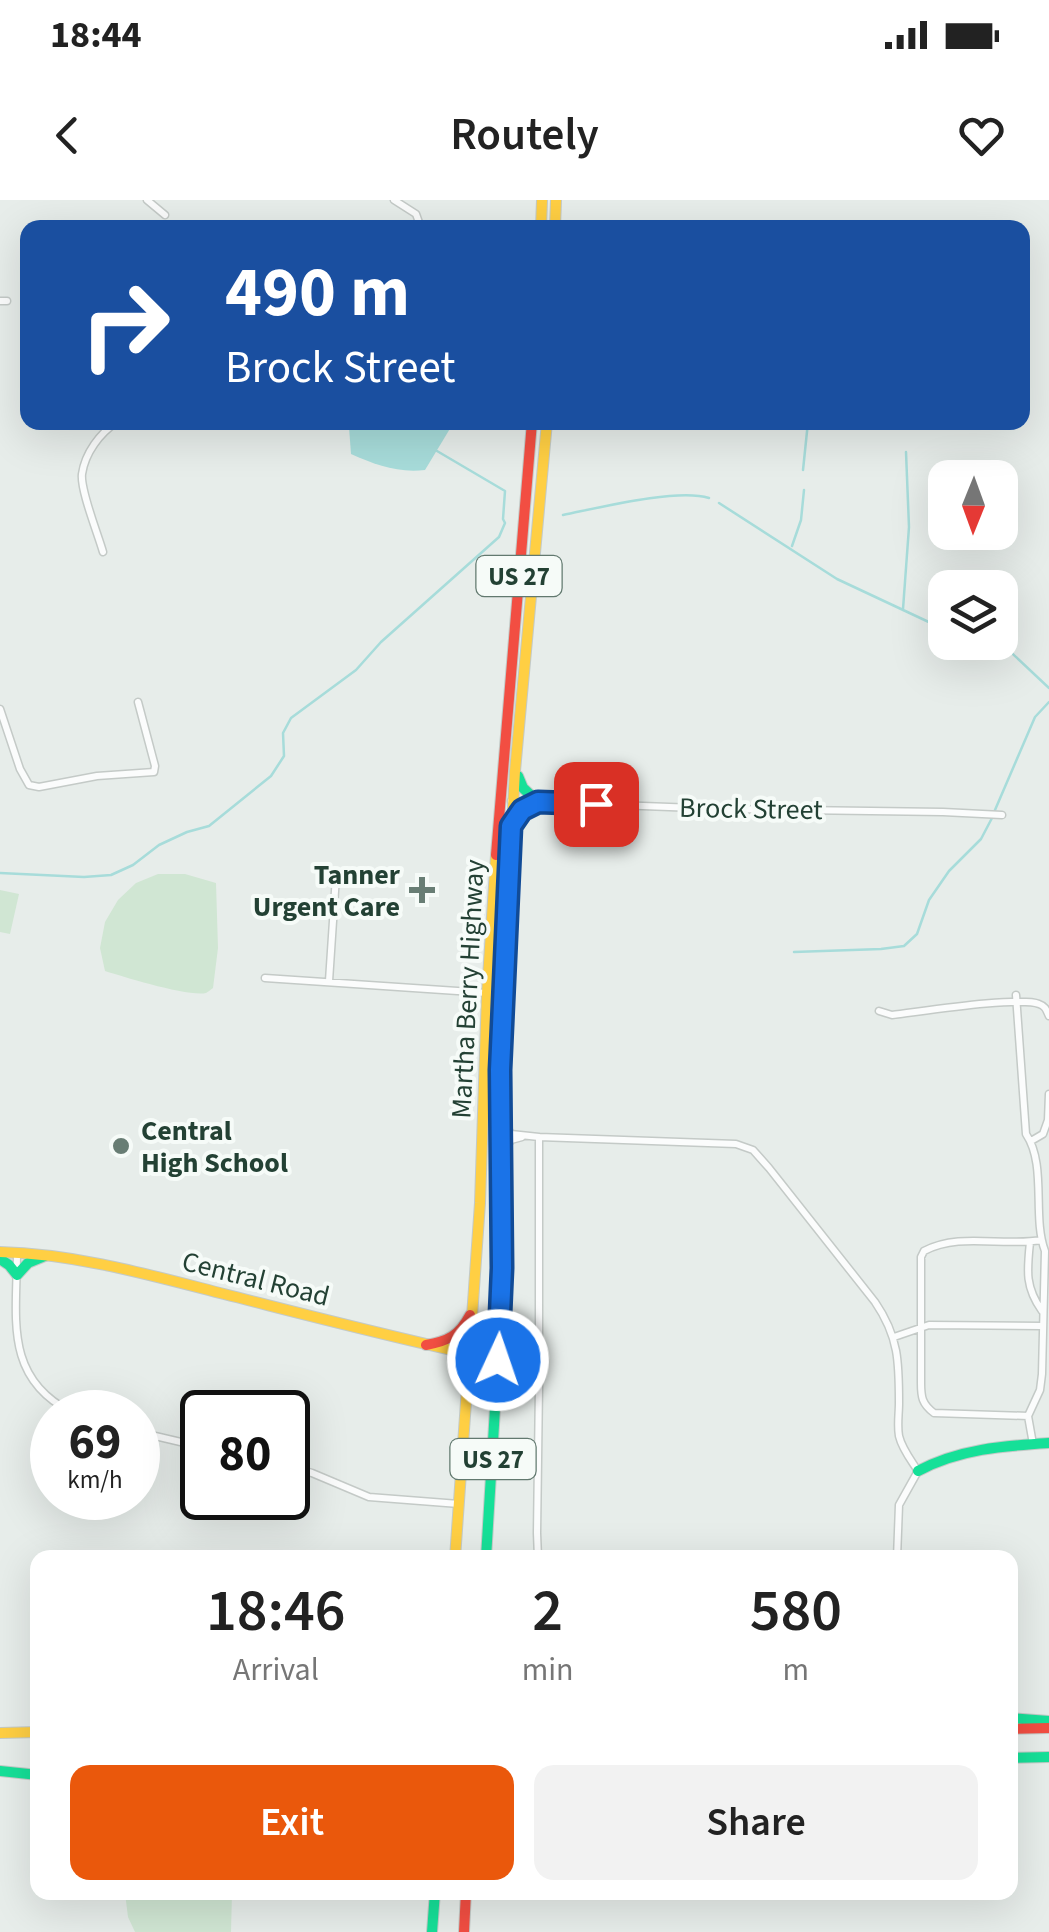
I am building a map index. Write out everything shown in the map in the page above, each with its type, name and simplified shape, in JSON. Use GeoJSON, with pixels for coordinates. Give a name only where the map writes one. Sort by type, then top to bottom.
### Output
{"type":"FeatureCollection","features":[{"type":"Feature","properties":{"kind":"main road","name":"Martha Berry Highway"},"geometry":{"type":"LineString","coordinates":[[455,1550],[480,1203],[500,800],[531,430]]}},
{"type":"Feature","properties":{"kind":"main road","name":"Martha Berry Highway"},"geometry":{"type":"LineString","coordinates":[[486,1550],[502,1280],[502,995],[511,826],[546,430]]}},
{"type":"Feature","properties":{"kind":"main road"},"geometry":{"type":"LineString","coordinates":[[511,826],[522,810],[538,802],[523,788],[516,767]]}},
{"type":"Feature","properties":{"kind":"main road"},"geometry":{"type":"LineString","coordinates":[[488,993],[502,995]]}},
{"type":"Feature","properties":{"kind":"main road","name":"Central Road"},"geometry":{"type":"LineString","coordinates":[[0,1256],[17,1252],[99,1262],[498,1360]]}},
{"type":"Feature","properties":{"kind":"main road"},"geometry":{"type":"LineString","coordinates":[[0,1256],[16,1275],[28,1263],[47,1254]]}},
{"type":"Feature","properties":{"kind":"main road"},"geometry":{"type":"LineString","coordinates":[[426,1345],[458,1336],[472,1311]]}},
{"type":"Feature","properties":{"kind":"main road"},"geometry":{"type":"LineString","coordinates":[[500,1323],[522,1347],[539,1353]]}},
{"type":"Feature","properties":{"kind":"main road"},"geometry":{"type":"LineString","coordinates":[[918,1471],[954,1454],[1049,1443]]}},
{"type":"Feature","properties":{"kind":"main road"},"geometry":{"type":"LineString","coordinates":[[1018,1719],[1049,1725]]}},
{"type":"Feature","properties":{"kind":"main road"},"geometry":{"type":"LineString","coordinates":[[1018,1728],[1049,1725]]}},
{"type":"Feature","properties":{"kind":"main road"},"geometry":{"type":"LineString","coordinates":[[0,1736],[30,1736]]}},
{"type":"Feature","properties":{"kind":"main road"},"geometry":{"type":"LineString","coordinates":[[1018,1758],[1049,1757]]}},
{"type":"Feature","properties":{"kind":"main road"},"geometry":{"type":"LineString","coordinates":[[0,1770],[30,1772]]}},
{"type":"Feature","properties":{"kind":"main road"},"geometry":{"type":"LineString","coordinates":[[432,1932],[434,1900]]}},
{"type":"Feature","properties":{"kind":"main road"},"geometry":{"type":"LineString","coordinates":[[464,1932],[466,1900]]}},
{"type":"Feature","properties":{"kind":"street"},"geometry":{"type":"LineString","coordinates":[[147,200],[165,215]]}},
{"type":"Feature","properties":{"kind":"street"},"geometry":{"type":"LineString","coordinates":[[394,200],[416,214],[418,220]]}},
{"type":"Feature","properties":{"kind":"street"},"geometry":{"type":"LineString","coordinates":[[103,552],[81,476],[91,448],[107,430]]}},
{"type":"Feature","properties":{"kind":"street"},"geometry":{"type":"LineString","coordinates":[[0,710],[28,785],[39,787],[97,776],[154,772],[138,702]]}},
{"type":"Feature","properties":{"kind":"street","name":"Brock Street"},"geometry":{"type":"LineString","coordinates":[[500,800],[1002,815]]}},
{"type":"Feature","properties":{"kind":"street"},"geometry":{"type":"LineString","coordinates":[[329,982],[336,876]]}},
{"type":"Feature","properties":{"kind":"street"},"geometry":{"type":"LineString","coordinates":[[265,978],[488,993]]}},
{"type":"Feature","properties":{"kind":"street"},"geometry":{"type":"LineString","coordinates":[[1017,998],[1026,1134],[1040,1186],[1040,1240],[1045,1251],[1040,1390],[1028,1416],[1034,1444]]}},
{"type":"Feature","properties":{"kind":"street"},"geometry":{"type":"LineString","coordinates":[[879,1012],[892,1015],[1017,998],[1044,1007],[1049,1016]]}},
{"type":"Feature","properties":{"kind":"street"},"geometry":{"type":"LineString","coordinates":[[1030,1141],[1043,1134],[1049,1094]]}},
{"type":"Feature","properties":{"kind":"street"},"geometry":{"type":"LineString","coordinates":[[500,1115],[511,1134],[523,1136],[736,1144],[753,1150],[875,1302],[894,1337],[898,1357],[898,1433],[918,1471],[899,1505],[897,1550]]}},
{"type":"Feature","properties":{"kind":"street"},"geometry":{"type":"LineString","coordinates":[[501,1156],[511,1140],[523,1136]]}},
{"type":"Feature","properties":{"kind":"street"},"geometry":{"type":"LineString","coordinates":[[537,1550],[539,1137]]}},
{"type":"Feature","properties":{"kind":"street"},"geometry":{"type":"LineString","coordinates":[[1028,1416],[934,1413],[926,1407],[921,1398],[921,1268],[924,1251],[931,1247],[972,1240],[1040,1240]]}},
{"type":"Feature","properties":{"kind":"street"},"geometry":{"type":"LineString","coordinates":[[1030,1242],[1028,1282],[1042,1312]]}},
{"type":"Feature","properties":{"kind":"street"},"geometry":{"type":"LineString","coordinates":[[17,1252],[16,1332],[21,1358],[40,1390]]}},
{"type":"Feature","properties":{"kind":"street"},"geometry":{"type":"LineString","coordinates":[[894,1337],[929,1325],[1042,1326]]}},
{"type":"Feature","properties":{"kind":"street","name":"Central Road"},"geometry":{"type":"LineString","coordinates":[[498,1360],[539,1353]]}},
{"type":"Feature","properties":{"kind":"street","name":"Central Road"},"geometry":{"type":"LineString","coordinates":[[498,1360],[516,1368],[539,1369]]}},
{"type":"Feature","properties":{"kind":"street"},"geometry":{"type":"LineString","coordinates":[[310,1473],[369,1497],[458,1504]]}},
{"type":"Feature","properties":{"kind":"green space"},"geometry":{"type":"Polygon","coordinates":[[[158,874],[185,874],[216,883],[218,948],[213,988],[206,993],[172,989],[105,971],[100,948],[105,922],[118,900],[136,883],[158,874]]]}},
{"type":"Feature","properties":{"kind":"green space"},"geometry":{"type":"Polygon","coordinates":[[[0,890],[19,894],[10,934],[0,932],[0,890]]]}},
{"type":"Feature","properties":{"kind":"green space"},"geometry":{"type":"Polygon","coordinates":[[[126,1900],[232,1900],[231,1932],[135,1932],[126,1900]]]}},
{"type":"Feature","properties":{"kind":"water"},"geometry":{"type":"Polygon","coordinates":[[[349,430],[449,430],[425,470],[378,465],[351,454],[349,430]]]}},
{"type":"Feature","properties":{"kind":"waterway"},"geometry":{"type":"LineString","coordinates":[[803,470],[807,430]]}},
{"type":"Feature","properties":{"kind":"waterway"},"geometry":{"type":"LineString","coordinates":[[0,873],[111,875],[133,865],[159,845],[209,826],[271,776],[284,756],[283,733],[291,718],[356,670],[381,642],[499,537],[505,523],[505,491],[437,451]]}},
{"type":"Feature","properties":{"kind":"waterway"},"geometry":{"type":"LineString","coordinates":[[903,609],[909,527],[906,452]]}},
{"type":"Feature","properties":{"kind":"waterway"},"geometry":{"type":"LineString","coordinates":[[792,546],[801,520],[804,490]]}},
{"type":"Feature","properties":{"kind":"waterway"},"geometry":{"type":"LineString","coordinates":[[563,515],[658,497],[709,498]]}},
{"type":"Feature","properties":{"kind":"waterway"},"geometry":{"type":"LineString","coordinates":[[719,503],[837,579],[928,622]]}},
{"type":"Feature","properties":{"kind":"waterway"},"geometry":{"type":"LineString","coordinates":[[1018,659],[1049,688]]}},
{"type":"Feature","properties":{"kind":"waterway"},"geometry":{"type":"LineString","coordinates":[[995,810],[1035,717],[1049,702]]}},
{"type":"Feature","properties":{"kind":"waterway"},"geometry":{"type":"LineString","coordinates":[[794,952],[904,946],[917,934],[929,900],[949,871],[981,839],[992,818]]}},
{"type":"Feature","properties":{"kind":"traffic: fast"},"geometry":{"type":"LineString","coordinates":[[511,826],[522,810],[538,802],[523,788],[518,776]]}},
{"type":"Feature","properties":{"kind":"traffic: fast"},"geometry":{"type":"LineString","coordinates":[[486,1550],[502,1292],[502,1006]]}},
{"type":"Feature","properties":{"kind":"traffic: fast"},"geometry":{"type":"LineString","coordinates":[[0,1259],[17,1275],[28,1263],[45,1256]]}},
{"type":"Feature","properties":{"kind":"traffic: fast"},"geometry":{"type":"LineString","coordinates":[[918,1471],[965,1453],[1049,1443]]}},
{"type":"Feature","properties":{"kind":"traffic: fast"},"geometry":{"type":"LineString","coordinates":[[1018,1719],[1049,1721]]}},
{"type":"Feature","properties":{"kind":"traffic: fast"},"geometry":{"type":"LineString","coordinates":[[1018,1758],[1049,1757]]}},
{"type":"Feature","properties":{"kind":"traffic: fast"},"geometry":{"type":"LineString","coordinates":[[0,1771],[30,1774]]}},
{"type":"Feature","properties":{"kind":"traffic: fast"},"geometry":{"type":"LineString","coordinates":[[432,1932],[434,1900]]}},
{"type":"Feature","properties":{"kind":"traffic: slow"},"geometry":{"type":"LineString","coordinates":[[541,220],[542,200]]}},
{"type":"Feature","properties":{"kind":"traffic: slow"},"geometry":{"type":"LineString","coordinates":[[555,220],[556,200]]}},
{"type":"Feature","properties":{"kind":"traffic: slow"},"geometry":{"type":"LineString","coordinates":[[502,1006],[515,771],[546,430]]}},
{"type":"Feature","properties":{"kind":"traffic: slow"},"geometry":{"type":"LineString","coordinates":[[456,1550],[480,1203],[496,855]]}},
{"type":"Feature","properties":{"kind":"traffic: slow"},"geometry":{"type":"LineString","coordinates":[[0,1252],[113,1267],[498,1360]]}},
{"type":"Feature","properties":{"kind":"traffic: slow"},"geometry":{"type":"LineString","coordinates":[[500,1323],[517,1342],[539,1353]]}},
{"type":"Feature","properties":{"kind":"traffic: slow"},"geometry":{"type":"LineString","coordinates":[[0,1733],[30,1732]]}},
{"type":"Feature","properties":{"kind":"traffic: jam"},"geometry":{"type":"LineString","coordinates":[[496,855],[531,430]]}},
{"type":"Feature","properties":{"kind":"traffic: jam"},"geometry":{"type":"LineString","coordinates":[[426,1345],[452,1336],[470,1315]]}},
{"type":"Feature","properties":{"kind":"traffic: jam"},"geometry":{"type":"LineString","coordinates":[[1018,1729],[1049,1728]]}},
{"type":"Feature","properties":{"kind":"traffic: jam"},"geometry":{"type":"LineString","coordinates":[[464,1932],[466,1900]]}},
{"type":"Feature","properties":{"kind":"place","name":"Tanner Urgent Care"},"geometry":{"type":"Point","coordinates":[422,890]}},
{"type":"Feature","properties":{"kind":"place","name":"Central High School"},"geometry":{"type":"Point","coordinates":[121,1146]}},
{"type":"Feature","properties":{"kind":"route"},"geometry":{"type":"LineString","coordinates":[[498,1360],[502,1292],[500,1070],[511,826],[522,810],[538,802],[596,804]]}}]}
